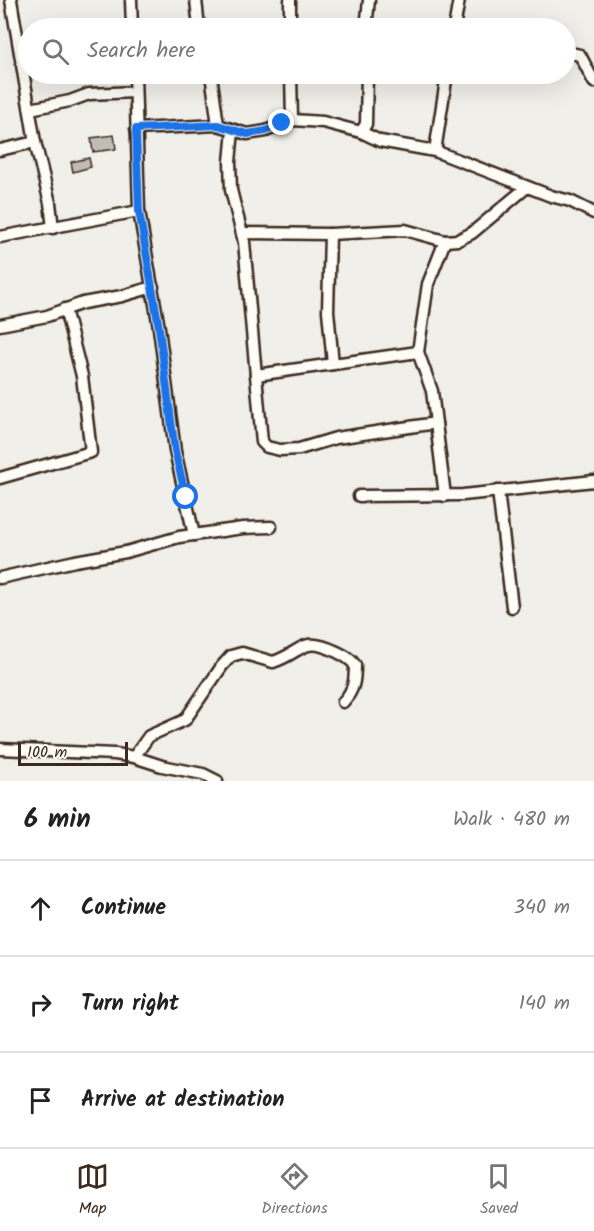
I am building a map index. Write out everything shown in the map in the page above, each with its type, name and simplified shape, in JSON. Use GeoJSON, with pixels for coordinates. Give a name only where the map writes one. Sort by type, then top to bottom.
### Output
{"type":"FeatureCollection","features":[{"type":"Feature","properties":{"kind":"street"},"geometry":{"type":"LineString","coordinates":[[11,0],[18,40]]}},
{"type":"Feature","properties":{"kind":"street"},"geometry":{"type":"LineString","coordinates":[[130,0],[131,18]]}},
{"type":"Feature","properties":{"kind":"street"},"geometry":{"type":"LineString","coordinates":[[196,0],[198,18]]}},
{"type":"Feature","properties":{"kind":"street"},"geometry":{"type":"LineString","coordinates":[[290,0],[290,18]]}},
{"type":"Feature","properties":{"kind":"street"},"geometry":{"type":"LineString","coordinates":[[367,18],[369,0]]}},
{"type":"Feature","properties":{"kind":"street"},"geometry":{"type":"LineString","coordinates":[[456,18],[459,0]]}},
{"type":"Feature","properties":{"kind":"street"},"geometry":{"type":"LineString","coordinates":[[576,54],[580,55],[594,82]]}},
{"type":"Feature","properties":{"kind":"street"},"geometry":{"type":"LineString","coordinates":[[26,84],[34,142],[48,193],[53,228]]}},
{"type":"Feature","properties":{"kind":"street"},"geometry":{"type":"LineString","coordinates":[[135,84],[139,211],[153,287],[175,451],[194,535]]}},
{"type":"Feature","properties":{"kind":"street"},"geometry":{"type":"LineString","coordinates":[[212,84],[218,125]]}},
{"type":"Feature","properties":{"kind":"street"},"geometry":{"type":"LineString","coordinates":[[291,84],[292,120]]}},
{"type":"Feature","properties":{"kind":"street"},"geometry":{"type":"LineString","coordinates":[[361,132],[366,124],[367,84]]}},
{"type":"Feature","properties":{"kind":"street"},"geometry":{"type":"LineString","coordinates":[[435,151],[445,84]]}},
{"type":"Feature","properties":{"kind":"street"},"geometry":{"type":"LineString","coordinates":[[30,109],[70,101],[89,94],[135,92]]}},
{"type":"Feature","properties":{"kind":"street"},"geometry":{"type":"LineString","coordinates":[[136,129],[218,125],[247,134],[266,131],[292,120],[323,122],[361,132],[380,141],[435,151],[551,196],[570,201],[594,213]]}},
{"type":"Feature","properties":{"kind":"street"},"geometry":{"type":"LineString","coordinates":[[233,130],[230,162],[231,190],[242,233],[262,442],[267,447],[280,450],[299,449],[336,438],[436,423]]}},
{"type":"Feature","properties":{"kind":"street"},"geometry":{"type":"LineString","coordinates":[[0,150],[34,142]]}},
{"type":"Feature","properties":{"kind":"street"},"geometry":{"type":"LineString","coordinates":[[242,233],[330,234],[405,230],[445,241],[458,240],[472,233],[527,187]]}},
{"type":"Feature","properties":{"kind":"street"},"geometry":{"type":"LineString","coordinates":[[0,237],[139,211]]}},
{"type":"Feature","properties":{"kind":"street"},"geometry":{"type":"LineString","coordinates":[[330,234],[328,311],[333,364]]}},
{"type":"Feature","properties":{"kind":"street"},"geometry":{"type":"LineString","coordinates":[[445,241],[428,284],[418,352],[432,391],[440,472],[445,496]]}},
{"type":"Feature","properties":{"kind":"street"},"geometry":{"type":"LineString","coordinates":[[0,325],[46,316],[83,303],[123,296],[153,287]]}},
{"type":"Feature","properties":{"kind":"street"},"geometry":{"type":"LineString","coordinates":[[0,478],[91,452],[82,376],[65,309]]}},
{"type":"Feature","properties":{"kind":"street"},"geometry":{"type":"LineString","coordinates":[[256,375],[418,352]]}},
{"type":"Feature","properties":{"kind":"street"},"geometry":{"type":"LineString","coordinates":[[359,496],[445,496],[594,481]]}},
{"type":"Feature","properties":{"kind":"street"},"geometry":{"type":"LineString","coordinates":[[498,491],[512,607]]}},
{"type":"Feature","properties":{"kind":"street"},"geometry":{"type":"LineString","coordinates":[[0,578],[126,552],[162,541],[243,528],[271,527]]}},
{"type":"Feature","properties":{"kind":"street"},"geometry":{"type":"LineString","coordinates":[[134,757],[149,736],[185,720],[222,666],[236,654],[273,662],[308,644],[321,644],[347,657],[355,665],[355,684],[343,702]]}},
{"type":"Feature","properties":{"kind":"street"},"geometry":{"type":"LineString","coordinates":[[0,749],[115,754],[203,774],[217,781]]}},
{"type":"Feature","properties":{"kind":"building"},"geometry":{"type":"Polygon","coordinates":[[[114,135],[116,149],[93,152],[91,138],[114,135]]]}},
{"type":"Feature","properties":{"kind":"building"},"geometry":{"type":"Polygon","coordinates":[[[89,158],[91,167],[73,172],[71,162],[89,158]]]}},
{"type":"Feature","properties":{"kind":"route"},"geometry":{"type":"LineString","coordinates":[[186,497],[172,434],[149,260],[139,211],[136,129],[218,125],[247,134],[266,131],[282,123]]}}]}
